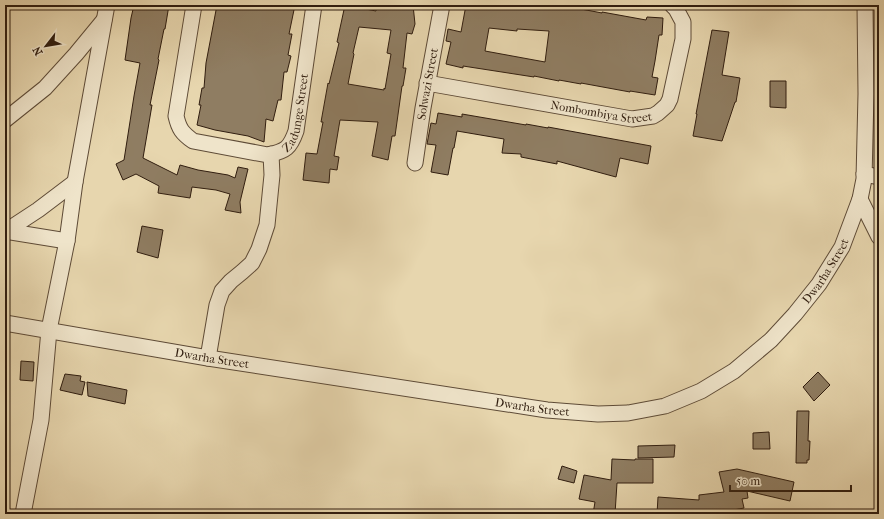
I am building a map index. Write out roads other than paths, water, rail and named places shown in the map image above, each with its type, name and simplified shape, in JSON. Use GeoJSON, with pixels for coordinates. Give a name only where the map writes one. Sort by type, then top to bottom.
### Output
{"type":"FeatureCollection","features":[{"type":"Feature","properties":{"kind":"street","name":"Zadunge Street"},"geometry":{"type":"LineString","coordinates":[[194,5],[176,116],[178,124],[183,134],[193,141],[268,155],[285,149],[290,145],[296,131],[314,5]]}},
{"type":"Feature","properties":{"kind":"street","name":"Solwazi Street"},"geometry":{"type":"LineString","coordinates":[[415,163],[427,83],[442,5]]}},
{"type":"Feature","properties":{"kind":"street","name":"Nombombiya Street"},"geometry":{"type":"LineString","coordinates":[[427,83],[632,119],[653,116],[658,114],[670,99],[683,39],[682,22],[676,9],[672,5]]}},
{"type":"Feature","properties":{"kind":"street","name":"Dwarha Street"},"geometry":{"type":"LineString","coordinates":[[5,323],[208,358],[547,410],[598,414],[628,413],[665,406],[701,390],[734,371],[771,340],[795,314],[819,284],[842,247],[860,199],[873,94],[865,5]]}},
{"type":"Feature","properties":{"kind":"street"},"geometry":{"type":"LineString","coordinates":[[5,120],[45,88],[76,54],[106,12]]}},
{"type":"Feature","properties":{"kind":"street"},"geometry":{"type":"LineString","coordinates":[[23,514],[41,420],[49,330],[67,241],[75,182],[106,12]]}},
{"type":"Feature","properties":{"kind":"street"},"geometry":{"type":"LineString","coordinates":[[208,358],[217,305],[222,291],[252,263],[259,249],[267,225],[272,175],[271,154]]}},
{"type":"Feature","properties":{"kind":"street"},"geometry":{"type":"LineString","coordinates":[[864,174],[879,177]]}},
{"type":"Feature","properties":{"kind":"street"},"geometry":{"type":"LineString","coordinates":[[6,231],[38,210],[75,182]]}},
{"type":"Feature","properties":{"kind":"street"},"geometry":{"type":"LineString","coordinates":[[860,199],[879,237]]}},
{"type":"Feature","properties":{"kind":"street"},"geometry":{"type":"LineString","coordinates":[[6,231],[67,241]]}}]}
